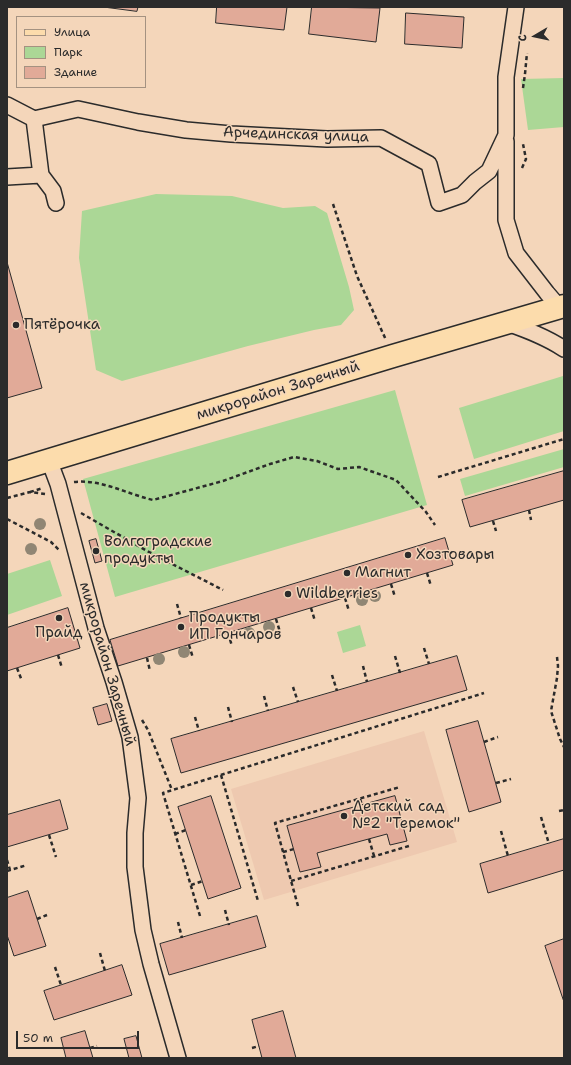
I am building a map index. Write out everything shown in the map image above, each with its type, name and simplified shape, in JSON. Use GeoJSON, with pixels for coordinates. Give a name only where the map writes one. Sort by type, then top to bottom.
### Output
{"type":"FeatureCollection","features":[{"type":"Feature","properties":{"kind":"main road","name":"микрорайон Заречный"},"geometry":{"type":"LineString","coordinates":[[7,473],[561,306]]}},
{"type":"Feature","properties":{"kind":"street","name":"Арчединская улица"},"geometry":{"type":"LineString","coordinates":[[34,119],[78,109],[138,122],[186,130],[327,139],[381,138],[430,164],[439,203],[462,195],[475,182],[490,171],[506,135],[506,77],[516,7]]}},
{"type":"Feature","properties":{"kind":"street"},"geometry":{"type":"LineString","coordinates":[[7,105],[34,119],[41,175],[53,191],[56,203]]}},
{"type":"Feature","properties":{"kind":"street"},"geometry":{"type":"LineString","coordinates":[[506,135],[506,220],[516,253],[547,293],[561,306]]}},
{"type":"Feature","properties":{"kind":"street"},"geometry":{"type":"LineString","coordinates":[[7,177],[41,175]]}},
{"type":"Feature","properties":{"kind":"street"},"geometry":{"type":"LineString","coordinates":[[507,323],[540,335],[555,342],[564,349]]}},
{"type":"Feature","properties":{"kind":"street","name":"микрорайон Заречный"},"geometry":{"type":"LineString","coordinates":[[49,460],[64,504],[96,628],[130,737],[138,798],[135,833],[135,867],[143,930],[178,1058]]}},
{"type":"Feature","properties":{"kind":"path"},"geometry":{"type":"LineString","coordinates":[[333,204],[357,276],[393,356]]}},
{"type":"Feature","properties":{"kind":"path"},"geometry":{"type":"LineString","coordinates":[[438,477],[564,439]]}},
{"type":"Feature","properties":{"kind":"path"},"geometry":{"type":"LineString","coordinates":[[58,484],[81,481],[108,486],[153,500],[223,481],[294,457],[317,461],[338,469],[359,467],[396,480],[426,512],[435,525]]}},
{"type":"Feature","properties":{"kind":"path"},"geometry":{"type":"LineString","coordinates":[[7,498],[30,492],[47,494],[147,551],[223,590]]}},
{"type":"Feature","properties":{"kind":"path"},"geometry":{"type":"LineString","coordinates":[[529,510],[531,520]]}},
{"type":"Feature","properties":{"kind":"path"},"geometry":{"type":"LineString","coordinates":[[7,519],[51,542],[61,552]]}},
{"type":"Feature","properties":{"kind":"path"},"geometry":{"type":"LineString","coordinates":[[493,521],[496,531]]}},
{"type":"Feature","properties":{"kind":"path"},"geometry":{"type":"LineString","coordinates":[[427,573],[431,586]]}},
{"type":"Feature","properties":{"kind":"path"},"geometry":{"type":"LineString","coordinates":[[391,584],[395,597]]}},
{"type":"Feature","properties":{"kind":"path"},"geometry":{"type":"LineString","coordinates":[[345,598],[349,611]]}},
{"type":"Feature","properties":{"kind":"path"},"geometry":{"type":"LineString","coordinates":[[177,604],[181,618]]}},
{"type":"Feature","properties":{"kind":"path"},"geometry":{"type":"LineString","coordinates":[[311,608],[315,622]]}},
{"type":"Feature","properties":{"kind":"path"},"geometry":{"type":"LineString","coordinates":[[276,619],[280,632]]}},
{"type":"Feature","properties":{"kind":"path"},"geometry":{"type":"LineString","coordinates":[[228,633],[232,646]]}},
{"type":"Feature","properties":{"kind":"path"},"geometry":{"type":"LineString","coordinates":[[189,645],[193,658]]}},
{"type":"Feature","properties":{"kind":"path"},"geometry":{"type":"LineString","coordinates":[[424,648],[429,664]]}},
{"type":"Feature","properties":{"kind":"path"},"geometry":{"type":"LineString","coordinates":[[58,655],[62,668]]}},
{"type":"Feature","properties":{"kind":"path"},"geometry":{"type":"LineString","coordinates":[[396,656],[400,673]]}},
{"type":"Feature","properties":{"kind":"path"},"geometry":{"type":"LineString","coordinates":[[557,657],[557,678],[551,711],[564,747]]}},
{"type":"Feature","properties":{"kind":"path"},"geometry":{"type":"LineString","coordinates":[[147,658],[150,671]]}},
{"type":"Feature","properties":{"kind":"path"},"geometry":{"type":"LineString","coordinates":[[363,666],[367,682]]}},
{"type":"Feature","properties":{"kind":"path"},"geometry":{"type":"LineString","coordinates":[[17,668],[22,681]]}},
{"type":"Feature","properties":{"kind":"path"},"geometry":{"type":"LineString","coordinates":[[332,675],[337,691]]}},
{"type":"Feature","properties":{"kind":"path"},"geometry":{"type":"LineString","coordinates":[[293,687],[298,702]]}},
{"type":"Feature","properties":{"kind":"path"},"geometry":{"type":"LineString","coordinates":[[200,916],[163,793],[484,693]]}},
{"type":"Feature","properties":{"kind":"path"},"geometry":{"type":"LineString","coordinates":[[264,696],[268,711]]}},
{"type":"Feature","properties":{"kind":"path"},"geometry":{"type":"LineString","coordinates":[[228,707],[232,722]]}},
{"type":"Feature","properties":{"kind":"path"},"geometry":{"type":"LineString","coordinates":[[196,717],[199,731]]}},
{"type":"Feature","properties":{"kind":"path"},"geometry":{"type":"LineString","coordinates":[[141,718],[148,730],[172,790]]}},
{"type":"Feature","properties":{"kind":"path"},"geometry":{"type":"LineString","coordinates":[[484,742],[498,737]]}},
{"type":"Feature","properties":{"kind":"path"},"geometry":{"type":"LineString","coordinates":[[221,775],[258,901]]}},
{"type":"Feature","properties":{"kind":"path"},"geometry":{"type":"LineString","coordinates":[[496,783],[511,779]]}},
{"type":"Feature","properties":{"kind":"path"},"geometry":{"type":"LineString","coordinates":[[298,906],[275,823],[400,787]]}},
{"type":"Feature","properties":{"kind":"path"},"geometry":{"type":"LineString","coordinates":[[360,799],[362,806]]}},
{"type":"Feature","properties":{"kind":"path"},"geometry":{"type":"LineString","coordinates":[[560,811],[564,810]]}},
{"type":"Feature","properties":{"kind":"path"},"geometry":{"type":"LineString","coordinates":[[541,817],[548,844]]}},
{"type":"Feature","properties":{"kind":"path"},"geometry":{"type":"LineString","coordinates":[[175,834],[186,830]]}},
{"type":"Feature","properties":{"kind":"path"},"geometry":{"type":"LineString","coordinates":[[501,831],[508,856]]}},
{"type":"Feature","properties":{"kind":"path"},"geometry":{"type":"LineString","coordinates":[[49,835],[56,857]]}},
{"type":"Feature","properties":{"kind":"path"},"geometry":{"type":"LineString","coordinates":[[369,839],[374,856]]}},
{"type":"Feature","properties":{"kind":"path"},"geometry":{"type":"LineString","coordinates":[[291,881],[409,846]]}},
{"type":"Feature","properties":{"kind":"path"},"geometry":{"type":"LineString","coordinates":[[283,852],[294,849]]}},
{"type":"Feature","properties":{"kind":"path"},"geometry":{"type":"LineString","coordinates":[[7,860],[8,870],[27,865]]}},
{"type":"Feature","properties":{"kind":"path"},"geometry":{"type":"LineString","coordinates":[[191,885],[203,881]]}},
{"type":"Feature","properties":{"kind":"path"},"geometry":{"type":"LineString","coordinates":[[225,910],[229,925]]}},
{"type":"Feature","properties":{"kind":"path"},"geometry":{"type":"LineString","coordinates":[[37,919],[47,915]]}},
{"type":"Feature","properties":{"kind":"path"},"geometry":{"type":"LineString","coordinates":[[178,922],[182,938]]}},
{"type":"Feature","properties":{"kind":"path"},"geometry":{"type":"LineString","coordinates":[[100,953],[105,970]]}},
{"type":"Feature","properties":{"kind":"path"},"geometry":{"type":"LineString","coordinates":[[55,967],[61,985]]}},
{"type":"Feature","properties":{"kind":"path"},"geometry":{"type":"LineString","coordinates":[[90,1048],[97,1046]]}},
{"type":"Feature","properties":{"kind":"path"},"geometry":{"type":"LineString","coordinates":[[252,1048],[259,1046]]}},
{"type":"Feature","properties":{"kind":"shaded area","name":"Детский сад №2 \"Теремок\""},"geometry":{"type":"Polygon","coordinates":[[[424,731],[457,842],[264,900],[231,789],[424,731]]]}},
{"type":"Feature","properties":{"kind":"green space"},"geometry":{"type":"Polygon","coordinates":[[[564,78],[564,127],[528,130],[521,79],[564,78]]]}},
{"type":"Feature","properties":{"kind":"green space"},"geometry":{"type":"Polygon","coordinates":[[[156,194],[232,196],[283,208],[315,206],[327,213],[349,287],[354,310],[341,325],[248,346],[122,381],[96,370],[79,258],[82,211],[156,194]]]}},
{"type":"Feature","properties":{"kind":"green space"},"geometry":{"type":"Polygon","coordinates":[[[563,376],[564,431],[474,459],[459,408],[563,376]]]}},
{"type":"Feature","properties":{"kind":"green space"},"geometry":{"type":"Polygon","coordinates":[[[395,390],[427,505],[115,597],[83,479],[395,390]]]}},
{"type":"Feature","properties":{"kind":"green space"},"geometry":{"type":"Polygon","coordinates":[[[564,449],[564,467],[465,496],[460,479],[564,449]]]}},
{"type":"Feature","properties":{"kind":"green space"},"geometry":{"type":"Polygon","coordinates":[[[50,560],[62,596],[7,615],[7,574],[50,560]]]}},
{"type":"Feature","properties":{"kind":"green space"},"geometry":{"type":"Polygon","coordinates":[[[360,625],[366,646],[343,653],[337,632],[360,625]]]}},
{"type":"Feature","properties":{"kind":"building"},"geometry":{"type":"Polygon","coordinates":[[[104,7],[138,7],[137,11],[104,7]]]}},
{"type":"Feature","properties":{"kind":"building"},"geometry":{"type":"Polygon","coordinates":[[[217,7],[287,7],[284,30],[216,23],[217,7]]]}},
{"type":"Feature","properties":{"kind":"building"},"geometry":{"type":"Polygon","coordinates":[[[312,7],[380,8],[376,42],[309,34],[312,7]]]}},
{"type":"Feature","properties":{"kind":"building"},"geometry":{"type":"Polygon","coordinates":[[[406,13],[464,17],[462,48],[405,44],[406,13]]]}},
{"type":"Feature","properties":{"kind":"building","name":"Пятёрочка"},"geometry":{"type":"Polygon","coordinates":[[[7,262],[42,388],[7,398],[7,262]]]}},
{"type":"Feature","properties":{"kind":"building"},"geometry":{"type":"Polygon","coordinates":[[[564,471],[564,500],[470,527],[462,500],[564,471]]]}},
{"type":"Feature","properties":{"kind":"building"},"geometry":{"type":"Polygon","coordinates":[[[445,538],[453,565],[118,666],[110,640],[445,538]]]}},
{"type":"Feature","properties":{"kind":"building","name":"Волгоградские продукты"},"geometry":{"type":"Polygon","coordinates":[[[96,539],[102,561],[95,563],[89,541],[96,539]]]}},
{"type":"Feature","properties":{"kind":"building"},"geometry":{"type":"Polygon","coordinates":[[[68,608],[80,648],[7,671],[7,628],[68,608]]]}},
{"type":"Feature","properties":{"kind":"building"},"geometry":{"type":"Polygon","coordinates":[[[457,656],[467,690],[181,773],[171,739],[457,656]]]}},
{"type":"Feature","properties":{"kind":"building"},"geometry":{"type":"Polygon","coordinates":[[[107,704],[112,721],[98,725],[93,708],[107,704]]]}},
{"type":"Feature","properties":{"kind":"building"},"geometry":{"type":"Polygon","coordinates":[[[478,721],[501,802],[469,812],[446,730],[478,721]]]}},
{"type":"Feature","properties":{"kind":"building"},"geometry":{"type":"Polygon","coordinates":[[[211,796],[241,888],[208,899],[178,807],[211,796]]]}},
{"type":"Feature","properties":{"kind":"building"},"geometry":{"type":"Polygon","coordinates":[[[395,796],[407,841],[390,845],[387,834],[317,853],[321,867],[300,872],[287,826],[395,796]]]}},
{"type":"Feature","properties":{"kind":"building"},"geometry":{"type":"Polygon","coordinates":[[[60,800],[68,829],[7,847],[7,815],[60,800]]]}},
{"type":"Feature","properties":{"kind":"building"},"geometry":{"type":"Polygon","coordinates":[[[564,839],[564,870],[488,893],[480,864],[564,839]]]}},
{"type":"Feature","properties":{"kind":"building"},"geometry":{"type":"Polygon","coordinates":[[[28,891],[46,946],[14,956],[7,935],[7,898],[28,891]]]}},
{"type":"Feature","properties":{"kind":"building"},"geometry":{"type":"Polygon","coordinates":[[[257,916],[266,947],[169,975],[160,944],[257,916]]]}},
{"type":"Feature","properties":{"kind":"building"},"geometry":{"type":"Polygon","coordinates":[[[564,939],[564,1002],[545,946],[564,939]]]}},
{"type":"Feature","properties":{"kind":"building"},"geometry":{"type":"Polygon","coordinates":[[[122,965],[132,995],[54,1020],[44,991],[122,965]]]}},
{"type":"Feature","properties":{"kind":"building"},"geometry":{"type":"Polygon","coordinates":[[[283,1011],[296,1058],[262,1058],[252,1020],[283,1011]]]}},
{"type":"Feature","properties":{"kind":"building"},"geometry":{"type":"Polygon","coordinates":[[[85,1031],[93,1058],[66,1058],[61,1038],[85,1031]]]}},
{"type":"Feature","properties":{"kind":"building"},"geometry":{"type":"Polygon","coordinates":[[[136,1036],[142,1058],[129,1058],[124,1039],[136,1036]]]}},
{"type":"Feature","properties":{"kind":"place","name":"Пятёрочка"},"geometry":{"type":"Point","coordinates":[16,325]}},
{"type":"Feature","properties":{"kind":"place","name":"Волгоградские продукты"},"geometry":{"type":"Point","coordinates":[96,551]}},
{"type":"Feature","properties":{"kind":"place","name":"Хозтовары"},"geometry":{"type":"Point","coordinates":[408,555]}},
{"type":"Feature","properties":{"kind":"place","name":"Магнит"},"geometry":{"type":"Point","coordinates":[347,573]}},
{"type":"Feature","properties":{"kind":"place","name":"Wildberries"},"geometry":{"type":"Point","coordinates":[288,594]}},
{"type":"Feature","properties":{"kind":"place","name":"Прайд"},"geometry":{"type":"Point","coordinates":[59,618]}},
{"type":"Feature","properties":{"kind":"place","name":"Продукты ИП Гончаров"},"geometry":{"type":"Point","coordinates":[181,627]}},
{"type":"Feature","properties":{"kind":"place","name":"Детский сад №2 \"Теремок\""},"geometry":{"type":"Point","coordinates":[344,816]}}]}
